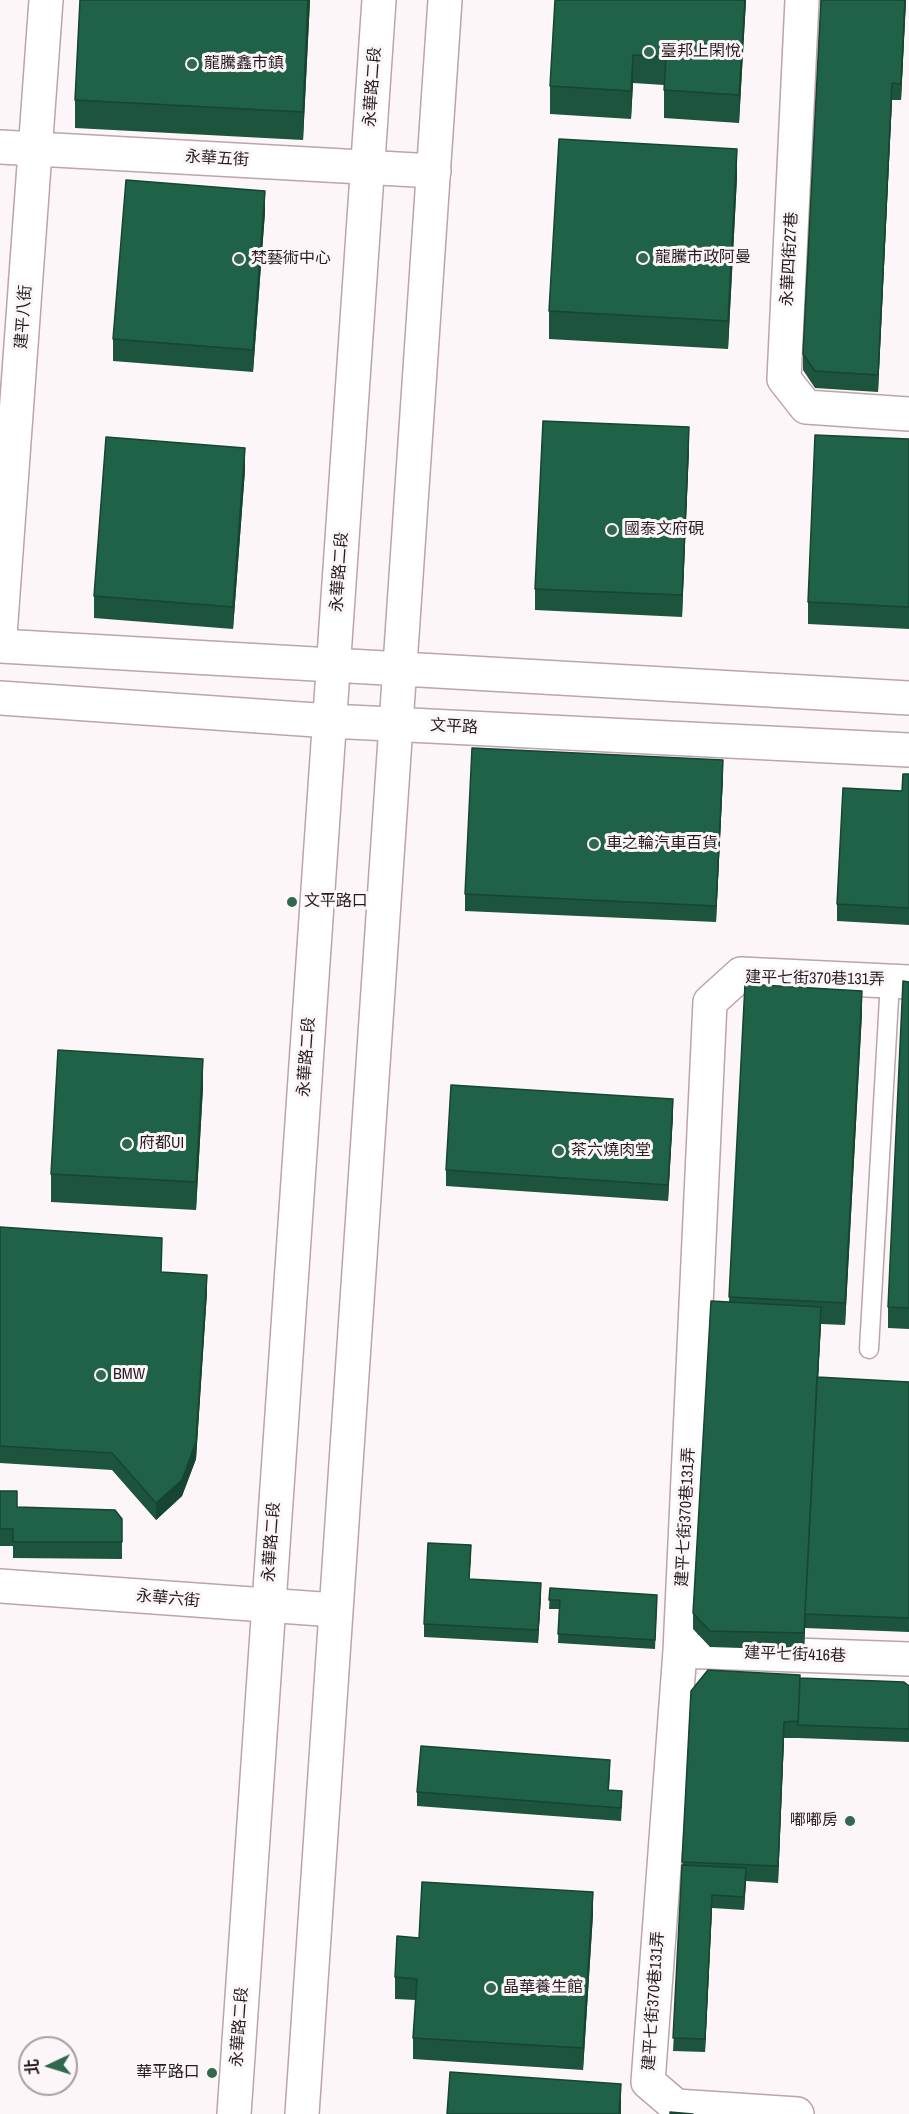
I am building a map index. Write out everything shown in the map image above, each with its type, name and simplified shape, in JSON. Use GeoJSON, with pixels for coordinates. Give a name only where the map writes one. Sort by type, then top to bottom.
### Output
{"type":"FeatureCollection","features":[{"type":"Feature","properties":{"kind":"street","name":"建平八街"},"geometry":{"type":"LineString","coordinates":[[0,635],[9,402],[35,149],[46,0]]}},
{"type":"Feature","properties":{"kind":"street","name":"永華路二段"},"geometry":{"type":"LineString","coordinates":[[234,2114],[379,0]]}},
{"type":"Feature","properties":{"kind":"street"},"geometry":{"type":"LineString","coordinates":[[302,2114],[445,0]]}},
{"type":"Feature","properties":{"kind":"street","name":"永華四街27巷"},"geometry":{"type":"LineString","coordinates":[[802,0],[784,379],[806,408],[909,414]]}},
{"type":"Feature","properties":{"kind":"street","name":"永華五街"},"geometry":{"type":"LineString","coordinates":[[0,147],[434,171]]}},
{"type":"Feature","properties":{"kind":"street"},"geometry":{"type":"LineString","coordinates":[[0,646],[909,698]]}},
{"type":"Feature","properties":{"kind":"street","name":"文平路"},"geometry":{"type":"LineString","coordinates":[[0,698],[330,721],[909,750]]}},
{"type":"Feature","properties":{"kind":"street","name":"建平七街370巷131弄"},"geometry":{"type":"LineString","coordinates":[[797,2114],[676,2106],[648,2082],[680,1651],[710,1002],[741,974],[900,981]]}},
{"type":"Feature","properties":{"kind":"street","name":"永華六街"},"geometry":{"type":"LineString","coordinates":[[0,1586],[335,1610]]}},
{"type":"Feature","properties":{"kind":"street","name":"建平七街416巷"},"geometry":{"type":"LineString","coordinates":[[680,1651],[909,1659]]}},
{"type":"Feature","properties":{"kind":"lane"},"geometry":{"type":"LineString","coordinates":[[869,1348],[900,981]]}},
{"type":"Feature","properties":{"kind":"building","name":"龍騰鑫市鎮"},"geometry":{"type":"Polygon","coordinates":[[[80,0],[308,0],[303,112],[75,100],[80,0]]]}},
{"type":"Feature","properties":{"kind":"building","name":"臺邦上閑悅"},"geometry":{"type":"Polygon","coordinates":[[[555,0],[745,0],[739,95],[664,90],[666,57],[633,55],[631,91],[550,86],[555,0]]]}},
{"type":"Feature","properties":{"kind":"building"},"geometry":{"type":"Polygon","coordinates":[[[821,0],[905,0],[901,84],[892,83],[878,375],[815,371],[803,354],[821,0]]]}},
{"type":"Feature","properties":{"kind":"building","name":"龍騰市政阿曼"},"geometry":{"type":"Polygon","coordinates":[[[559,139],[737,149],[728,321],[549,311],[559,139]]]}},
{"type":"Feature","properties":{"kind":"building"},"geometry":{"type":"Polygon","coordinates":[[[126,180],[265,191],[253,350],[113,339],[126,180]]]}},
{"type":"Feature","properties":{"kind":"building","name":"國泰文府硯"},"geometry":{"type":"Polygon","coordinates":[[[543,421],[689,427],[682,595],[535,589],[543,421]]]}},
{"type":"Feature","properties":{"kind":"building"},"geometry":{"type":"Polygon","coordinates":[[[815,435],[909,439],[909,607],[808,602],[815,435]]]}},
{"type":"Feature","properties":{"kind":"building"},"geometry":{"type":"Polygon","coordinates":[[[106,437],[245,448],[233,607],[94,596],[106,437]]]}},
{"type":"Feature","properties":{"kind":"building","name":"車之輪汽車百貨"},"geometry":{"type":"Polygon","coordinates":[[[472,748],[723,760],[716,906],[465,894],[472,748]]]}},
{"type":"Feature","properties":{"kind":"building"},"geometry":{"type":"Polygon","coordinates":[[[903,774],[909,774],[909,908],[837,904],[843,788],[902,791],[903,774]]]}},
{"type":"Feature","properties":{"kind":"building"},"geometry":{"type":"Polygon","coordinates":[[[903,981],[909,982],[909,1308],[888,1307],[903,981]]]}},
{"type":"Feature","properties":{"kind":"building"},"geometry":{"type":"Polygon","coordinates":[[[745,984],[862,991],[845,1303],[729,1297],[745,984]]]}},
{"type":"Feature","properties":{"kind":"building","name":"府都UI"},"geometry":{"type":"Polygon","coordinates":[[[58,1050],[203,1059],[196,1182],[51,1174],[58,1050]]]}},
{"type":"Feature","properties":{"kind":"building","name":"茶六燒肉堂"},"geometry":{"type":"Polygon","coordinates":[[[451,1085],[673,1099],[668,1185],[446,1170],[451,1085]]]}},
{"type":"Feature","properties":{"kind":"building","name":"BMW"},"geometry":{"type":"Polygon","coordinates":[[[0,1227],[162,1238],[161,1272],[207,1275],[196,1442],[182,1480],[156,1503],[112,1453],[0,1446],[0,1227]]]}},
{"type":"Feature","properties":{"kind":"building"},"geometry":{"type":"Polygon","coordinates":[[[711,1301],[821,1307],[804,1633],[710,1631],[693,1613],[711,1301]]]}},
{"type":"Feature","properties":{"kind":"building"},"geometry":{"type":"Polygon","coordinates":[[[817,1377],[909,1382],[909,1618],[805,1614],[817,1377]]]}},
{"type":"Feature","properties":{"kind":"building"},"geometry":{"type":"Polygon","coordinates":[[[0,1491],[17,1491],[17,1507],[115,1510],[122,1519],[122,1542],[13,1542],[13,1529],[0,1529],[0,1491]]]}},
{"type":"Feature","properties":{"kind":"building"},"geometry":{"type":"Polygon","coordinates":[[[428,1543],[471,1545],[469,1579],[541,1583],[538,1630],[424,1624],[428,1543]]]}},
{"type":"Feature","properties":{"kind":"building"},"geometry":{"type":"Polygon","coordinates":[[[550,1588],[657,1595],[655,1640],[558,1634],[560,1600],[549,1600],[550,1588]]]}},
{"type":"Feature","properties":{"kind":"building"},"geometry":{"type":"Polygon","coordinates":[[[708,1670],[800,1675],[798,1721],[784,1722],[778,1866],[682,1862],[691,1691],[708,1670]]]}},
{"type":"Feature","properties":{"kind":"building"},"geometry":{"type":"Polygon","coordinates":[[[800,1678],[904,1682],[909,1686],[909,1729],[798,1725],[800,1678]]]}},
{"type":"Feature","properties":{"kind":"building"},"geometry":{"type":"Polygon","coordinates":[[[421,1746],[610,1760],[608,1790],[622,1791],[621,1808],[417,1792],[421,1746]]]}},
{"type":"Feature","properties":{"kind":"building"},"geometry":{"type":"Polygon","coordinates":[[[682,1865],[746,1868],[744,1897],[712,1895],[705,2039],[673,2038],[682,1865]]]}},
{"type":"Feature","properties":{"kind":"building"},"geometry":{"type":"Polygon","coordinates":[[[422,1882],[593,1892],[583,2048],[413,2038],[417,1979],[395,1977],[397,1936],[419,1938],[422,1882]]]}},
{"type":"Feature","properties":{"kind":"building"},"geometry":{"type":"Polygon","coordinates":[[[450,2072],[621,2084],[619,2114],[447,2114],[450,2072]]]}},
{"type":"Feature","properties":{"kind":"building"},"geometry":{"type":"Polygon","coordinates":[[[670,2112],[693,2114],[670,2114],[670,2112]]]}},
{"type":"Feature","properties":{"kind":"place","name":"臺邦上閑悅"},"geometry":{"type":"Point","coordinates":[649,52]}},
{"type":"Feature","properties":{"kind":"place","name":"龍騰鑫市鎮"},"geometry":{"type":"Point","coordinates":[192,64]}},
{"type":"Feature","properties":{"kind":"place","name":"龍騰市政阿曼"},"geometry":{"type":"Point","coordinates":[643,258]}},
{"type":"Feature","properties":{"kind":"place","name":"梵藝術中心"},"geometry":{"type":"Point","coordinates":[239,259]}},
{"type":"Feature","properties":{"kind":"place","name":"國泰文府硯"},"geometry":{"type":"Point","coordinates":[612,530]}},
{"type":"Feature","properties":{"kind":"place","name":"車之輪汽車百貨"},"geometry":{"type":"Point","coordinates":[594,844]}},
{"type":"Feature","properties":{"kind":"place","name":"文平路口"},"geometry":{"type":"Point","coordinates":[292,902]}},
{"type":"Feature","properties":{"kind":"place","name":"府都UI"},"geometry":{"type":"Point","coordinates":[127,1144]}},
{"type":"Feature","properties":{"kind":"place","name":"茶六燒肉堂"},"geometry":{"type":"Point","coordinates":[559,1151]}},
{"type":"Feature","properties":{"kind":"place","name":"BMW"},"geometry":{"type":"Point","coordinates":[101,1375]}},
{"type":"Feature","properties":{"kind":"place","name":"嘟嘟房"},"geometry":{"type":"Point","coordinates":[850,1821]}},
{"type":"Feature","properties":{"kind":"place","name":"晶華養生館"},"geometry":{"type":"Point","coordinates":[491,1988]}},
{"type":"Feature","properties":{"kind":"place","name":"華平路口"},"geometry":{"type":"Point","coordinates":[212,2073]}}]}
